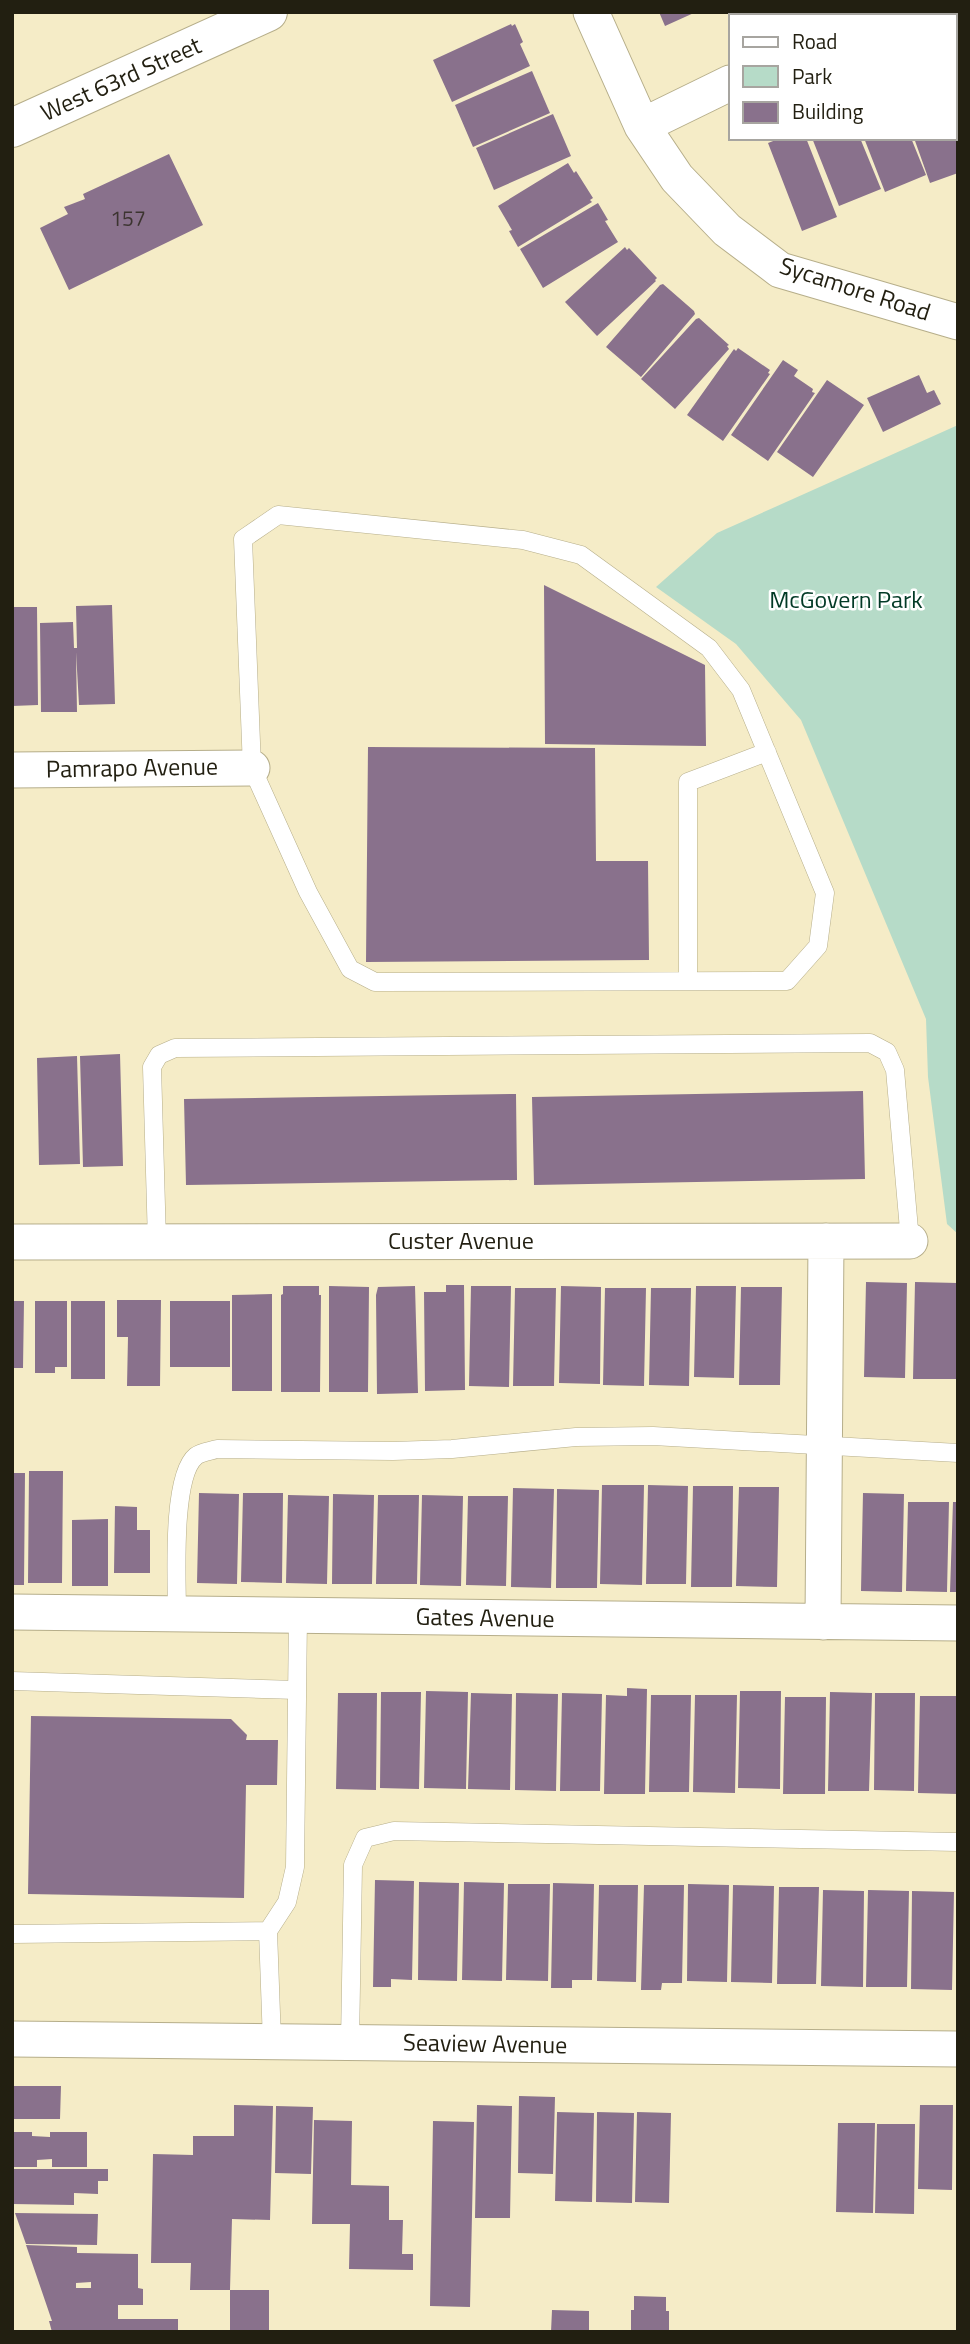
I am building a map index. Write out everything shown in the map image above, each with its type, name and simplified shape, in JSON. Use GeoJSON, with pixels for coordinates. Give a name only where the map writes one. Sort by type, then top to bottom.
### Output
{"type":"FeatureCollection","features":[{"type":"Feature","properties":{"kind":"main road","name":"West 63rd Street"},"geometry":{"type":"LineString","coordinates":[[12,128],[268,12]]}},
{"type":"Feature","properties":{"kind":"street","name":"Sycamore Road"},"geometry":{"type":"LineString","coordinates":[[591,12],[642,126],[677,178],[727,230],[780,270],[958,322]]}},
{"type":"Feature","properties":{"kind":"street"},"geometry":{"type":"LineString","coordinates":[[642,126],[729,83]]}},
{"type":"Feature","properties":{"kind":"street","name":"Pamrapo Avenue"},"geometry":{"type":"LineString","coordinates":[[12,770],[252,768]]}},
{"type":"Feature","properties":{"kind":"street"},"geometry":{"type":"LineString","coordinates":[[822,1622],[826,1241]]}},
{"type":"Feature","properties":{"kind":"street","name":"Custer Avenue"},"geometry":{"type":"LineString","coordinates":[[12,1242],[910,1241]]}},
{"type":"Feature","properties":{"kind":"street","name":"Gates Avenue"},"geometry":{"type":"LineString","coordinates":[[12,1612],[958,1623]]}},
{"type":"Feature","properties":{"kind":"street","name":"Seaview Avenue"},"geometry":{"type":"LineString","coordinates":[[12,2039],[958,2049]]}},
{"type":"Feature","properties":{"kind":"lane"},"geometry":{"type":"LineString","coordinates":[[278,515],[523,540],[581,555],[709,648],[741,690],[767,752],[825,893],[818,946],[788,981],[375,982],[350,969],[308,892],[252,768],[243,539],[278,515]]}},
{"type":"Feature","properties":{"kind":"lane"},"geometry":{"type":"LineString","coordinates":[[688,981],[688,782],[767,752]]}},
{"type":"Feature","properties":{"kind":"lane"},"geometry":{"type":"LineString","coordinates":[[157,1242],[152,1067],[159,1055],[176,1048],[856,1043],[870,1043],[887,1052],[895,1070],[910,1241]]}},
{"type":"Feature","properties":{"kind":"lane"},"geometry":{"type":"LineString","coordinates":[[177,1614],[178,1502],[187,1468],[192,1461],[197,1455],[217,1449],[393,1451],[453,1449],[576,1437],[640,1436],[958,1453]]}},
{"type":"Feature","properties":{"kind":"lane"},"geometry":{"type":"LineString","coordinates":[[272,2042],[268,1931],[287,1902],[295,1867],[298,1616]]}},
{"type":"Feature","properties":{"kind":"lane"},"geometry":{"type":"LineString","coordinates":[[12,1681],[297,1690]]}},
{"type":"Feature","properties":{"kind":"lane"},"geometry":{"type":"LineString","coordinates":[[350,2043],[353,1865],[365,1838],[394,1831],[958,1842]]}},
{"type":"Feature","properties":{"kind":"lane"},"geometry":{"type":"LineString","coordinates":[[12,1934],[268,1931]]}},
{"type":"Feature","properties":{"kind":"green space","name":"McGovern Park"},"geometry":{"type":"Polygon","coordinates":[[[958,425],[958,1234],[947,1224],[928,1077],[926,1019],[801,720],[736,644],[656,587],[717,533],[958,425]]]}},
{"type":"Feature","properties":{"kind":"building"},"geometry":{"type":"Polygon","coordinates":[[[659,12],[696,12],[665,26],[659,12]]]}},
{"type":"Feature","properties":{"kind":"building"},"geometry":{"type":"Polygon","coordinates":[[[515,24],[530,66],[452,102],[433,60],[515,24]]]}},
{"type":"Feature","properties":{"kind":"building"},"geometry":{"type":"Polygon","coordinates":[[[532,71],[550,113],[473,147],[455,105],[532,71]]]}},
{"type":"Feature","properties":{"kind":"building"},"geometry":{"type":"Polygon","coordinates":[[[958,73],[958,104],[956,101],[958,73]]]}},
{"type":"Feature","properties":{"kind":"building"},"geometry":{"type":"Polygon","coordinates":[[[553,114],[571,156],[494,190],[476,148],[553,114]]]}},
{"type":"Feature","properties":{"kind":"building"},"geometry":{"type":"Polygon","coordinates":[[[956,119],[958,173],[930,183],[915,140],[956,140],[956,119]]]}},
{"type":"Feature","properties":{"kind":"building"},"geometry":{"type":"Polygon","coordinates":[[[776,140],[807,140],[837,217],[802,231],[768,143],[776,140]]]}},
{"type":"Feature","properties":{"kind":"building"},"geometry":{"type":"Polygon","coordinates":[[[813,140],[861,140],[881,189],[839,206],[813,140]]]}},
{"type":"Feature","properties":{"kind":"building"},"geometry":{"type":"Polygon","coordinates":[[[865,140],[912,140],[926,175],[885,192],[865,140]]]}},
{"type":"Feature","properties":{"kind":"building"},"geometry":{"type":"Polygon","coordinates":[[[169,154],[203,225],[69,290],[40,228],[68,214],[64,207],[85,199],[83,194],[169,154]]]}},
{"type":"Feature","properties":{"kind":"building"},"geometry":{"type":"Polygon","coordinates":[[[568,163],[593,198],[590,200],[592,202],[518,247],[498,206],[568,163]]]}},
{"type":"Feature","properties":{"kind":"building"},"geometry":{"type":"Polygon","coordinates":[[[598,203],[618,242],[543,288],[520,249],[598,203]]]}},
{"type":"Feature","properties":{"kind":"building"},"geometry":{"type":"Polygon","coordinates":[[[625,247],[657,278],[597,336],[565,302],[625,247]]]}},
{"type":"Feature","properties":{"kind":"building"},"geometry":{"type":"Polygon","coordinates":[[[663,284],[695,314],[641,377],[606,347],[663,284]]]}},
{"type":"Feature","properties":{"kind":"building"},"geometry":{"type":"Polygon","coordinates":[[[699,318],[729,345],[729,349],[675,409],[641,379],[699,318]]]}},
{"type":"Feature","properties":{"kind":"building"},"geometry":{"type":"Polygon","coordinates":[[[738,348],[770,370],[770,374],[723,441],[687,415],[734,349],[736,351],[738,348]]]}},
{"type":"Feature","properties":{"kind":"building"},"geometry":{"type":"Polygon","coordinates":[[[783,360],[798,370],[794,376],[815,393],[768,461],[731,435],[783,360]]]}},
{"type":"Feature","properties":{"kind":"building"},"geometry":{"type":"Polygon","coordinates":[[[919,375],[927,393],[934,390],[941,404],[883,432],[867,398],[919,375]]]}},
{"type":"Feature","properties":{"kind":"building"},"geometry":{"type":"Polygon","coordinates":[[[827,380],[864,405],[813,477],[777,452],[827,380]]]}},
{"type":"Feature","properties":{"kind":"building"},"geometry":{"type":"Polygon","coordinates":[[[544,585],[705,665],[706,746],[545,744],[544,585]]]}},
{"type":"Feature","properties":{"kind":"building"},"geometry":{"type":"Polygon","coordinates":[[[112,605],[115,704],[79,705],[76,652],[77,712],[41,712],[40,623],[73,622],[74,648],[77,648],[76,606],[112,605]]]}},
{"type":"Feature","properties":{"kind":"building"},"geometry":{"type":"Polygon","coordinates":[[[12,607],[37,607],[38,705],[12,706],[12,607]]]}},
{"type":"Feature","properties":{"kind":"building"},"geometry":{"type":"Polygon","coordinates":[[[368,747],[595,748],[596,861],[648,861],[649,960],[366,962],[368,747]]]}},
{"type":"Feature","properties":{"kind":"building"},"geometry":{"type":"Polygon","coordinates":[[[120,1054],[123,1166],[83,1167],[80,1056],[120,1054]]]}},
{"type":"Feature","properties":{"kind":"building"},"geometry":{"type":"Polygon","coordinates":[[[77,1056],[80,1164],[39,1165],[37,1058],[77,1056]]]}},
{"type":"Feature","properties":{"kind":"building"},"geometry":{"type":"Polygon","coordinates":[[[863,1091],[865,1179],[534,1185],[532,1097],[863,1091]]]}},
{"type":"Feature","properties":{"kind":"building"},"geometry":{"type":"Polygon","coordinates":[[[516,1094],[517,1180],[186,1185],[184,1099],[516,1094]]]}},
{"type":"Feature","properties":{"kind":"building"},"geometry":{"type":"Polygon","coordinates":[[[866,1282],[907,1283],[905,1378],[864,1377],[866,1282]]]}},
{"type":"Feature","properties":{"kind":"building"},"geometry":{"type":"Polygon","coordinates":[[[915,1282],[958,1283],[956,1379],[913,1379],[915,1282]]]}},
{"type":"Feature","properties":{"kind":"building"},"geometry":{"type":"Polygon","coordinates":[[[446,1285],[464,1285],[465,1390],[425,1391],[424,1292],[446,1292],[446,1285]]]}},
{"type":"Feature","properties":{"kind":"building"},"geometry":{"type":"Polygon","coordinates":[[[283,1286],[319,1286],[320,1392],[281,1392],[283,1286]]]}},
{"type":"Feature","properties":{"kind":"building"},"geometry":{"type":"Polygon","coordinates":[[[329,1286],[369,1287],[368,1392],[329,1392],[329,1286]]]}},
{"type":"Feature","properties":{"kind":"building"},"geometry":{"type":"Polygon","coordinates":[[[415,1286],[418,1393],[377,1394],[378,1287],[415,1286]]]}},
{"type":"Feature","properties":{"kind":"building"},"geometry":{"type":"Polygon","coordinates":[[[471,1286],[511,1286],[509,1387],[469,1386],[471,1286]]]}},
{"type":"Feature","properties":{"kind":"building"},"geometry":{"type":"Polygon","coordinates":[[[561,1286],[601,1287],[600,1384],[559,1383],[561,1286]]]}},
{"type":"Feature","properties":{"kind":"building"},"geometry":{"type":"Polygon","coordinates":[[[696,1286],[736,1286],[734,1378],[694,1377],[696,1286]]]}},
{"type":"Feature","properties":{"kind":"building"},"geometry":{"type":"Polygon","coordinates":[[[741,1287],[782,1287],[780,1385],[739,1385],[741,1287]]]}},
{"type":"Feature","properties":{"kind":"building"},"geometry":{"type":"Polygon","coordinates":[[[515,1288],[556,1288],[554,1386],[513,1386],[515,1288]]]}},
{"type":"Feature","properties":{"kind":"building"},"geometry":{"type":"Polygon","coordinates":[[[605,1288],[646,1288],[644,1386],[603,1385],[605,1288]]]}},
{"type":"Feature","properties":{"kind":"building"},"geometry":{"type":"Polygon","coordinates":[[[651,1288],[691,1288],[689,1386],[649,1385],[651,1288]]]}},
{"type":"Feature","properties":{"kind":"building"},"geometry":{"type":"Polygon","coordinates":[[[272,1294],[272,1391],[232,1391],[232,1295],[272,1294]]]}},
{"type":"Feature","properties":{"kind":"building"},"geometry":{"type":"Polygon","coordinates":[[[117,1300],[161,1300],[160,1386],[127,1386],[128,1337],[117,1337],[117,1300]]]}},
{"type":"Feature","properties":{"kind":"building"},"geometry":{"type":"Polygon","coordinates":[[[12,1301],[24,1301],[23,1368],[12,1368],[12,1301]]]}},
{"type":"Feature","properties":{"kind":"building"},"geometry":{"type":"Polygon","coordinates":[[[35,1301],[67,1301],[67,1367],[55,1367],[55,1373],[35,1373],[35,1301]]]}},
{"type":"Feature","properties":{"kind":"building"},"geometry":{"type":"Polygon","coordinates":[[[71,1301],[105,1301],[105,1379],[71,1379],[71,1301]]]}},
{"type":"Feature","properties":{"kind":"building"},"geometry":{"type":"Polygon","coordinates":[[[170,1301],[230,1301],[230,1367],[170,1367],[170,1301]]]}},
{"type":"Feature","properties":{"kind":"building"},"geometry":{"type":"Polygon","coordinates":[[[29,1471],[63,1471],[62,1583],[28,1583],[29,1471]]]}},
{"type":"Feature","properties":{"kind":"building"},"geometry":{"type":"Polygon","coordinates":[[[12,1473],[25,1473],[24,1585],[12,1585],[12,1473]]]}},
{"type":"Feature","properties":{"kind":"building"},"geometry":{"type":"Polygon","coordinates":[[[602,1485],[644,1485],[642,1585],[600,1584],[602,1485]]]}},
{"type":"Feature","properties":{"kind":"building"},"geometry":{"type":"Polygon","coordinates":[[[648,1485],[688,1486],[686,1584],[646,1584],[648,1485]]]}},
{"type":"Feature","properties":{"kind":"building"},"geometry":{"type":"Polygon","coordinates":[[[693,1486],[733,1486],[732,1587],[691,1587],[693,1486]]]}},
{"type":"Feature","properties":{"kind":"building"},"geometry":{"type":"Polygon","coordinates":[[[739,1487],[779,1487],[777,1587],[736,1586],[739,1487]]]}},
{"type":"Feature","properties":{"kind":"building"},"geometry":{"type":"Polygon","coordinates":[[[513,1488],[554,1489],[551,1588],[511,1587],[513,1488]]]}},
{"type":"Feature","properties":{"kind":"building"},"geometry":{"type":"Polygon","coordinates":[[[557,1489],[599,1490],[597,1588],[556,1588],[557,1489]]]}},
{"type":"Feature","properties":{"kind":"building"},"geometry":{"type":"Polygon","coordinates":[[[199,1493],[239,1494],[237,1584],[197,1583],[199,1493]]]}},
{"type":"Feature","properties":{"kind":"building"},"geometry":{"type":"Polygon","coordinates":[[[243,1493],[283,1493],[282,1583],[241,1582],[243,1493]]]}},
{"type":"Feature","properties":{"kind":"building"},"geometry":{"type":"Polygon","coordinates":[[[863,1493],[904,1494],[902,1592],[861,1591],[863,1493]]]}},
{"type":"Feature","properties":{"kind":"building"},"geometry":{"type":"Polygon","coordinates":[[[333,1494],[374,1495],[372,1584],[332,1584],[333,1494]]]}},
{"type":"Feature","properties":{"kind":"building"},"geometry":{"type":"Polygon","coordinates":[[[288,1495],[329,1496],[327,1584],[286,1583],[288,1495]]]}},
{"type":"Feature","properties":{"kind":"building"},"geometry":{"type":"Polygon","coordinates":[[[378,1495],[419,1495],[417,1584],[376,1584],[378,1495]]]}},
{"type":"Feature","properties":{"kind":"building"},"geometry":{"type":"Polygon","coordinates":[[[422,1495],[463,1496],[461,1586],[420,1585],[422,1495]]]}},
{"type":"Feature","properties":{"kind":"building"},"geometry":{"type":"Polygon","coordinates":[[[468,1496],[508,1496],[506,1586],[466,1585],[468,1496]]]}},
{"type":"Feature","properties":{"kind":"building"},"geometry":{"type":"Polygon","coordinates":[[[908,1502],[949,1502],[947,1592],[906,1591],[908,1502]]]}},
{"type":"Feature","properties":{"kind":"building"},"geometry":{"type":"Polygon","coordinates":[[[953,1502],[958,1502],[958,1592],[950,1592],[953,1502]]]}},
{"type":"Feature","properties":{"kind":"building"},"geometry":{"type":"Polygon","coordinates":[[[115,1506],[137,1507],[137,1530],[150,1530],[150,1573],[114,1573],[115,1506]]]}},
{"type":"Feature","properties":{"kind":"building"},"geometry":{"type":"Polygon","coordinates":[[[108,1519],[108,1586],[72,1586],[72,1520],[108,1519]]]}},
{"type":"Feature","properties":{"kind":"building"},"geometry":{"type":"Polygon","coordinates":[[[627,1688],[647,1689],[645,1794],[604,1794],[606,1695],[627,1696],[627,1688]]]}},
{"type":"Feature","properties":{"kind":"building"},"geometry":{"type":"Polygon","coordinates":[[[426,1691],[468,1692],[466,1789],[424,1788],[426,1691]]]}},
{"type":"Feature","properties":{"kind":"building"},"geometry":{"type":"Polygon","coordinates":[[[740,1691],[781,1691],[780,1789],[738,1788],[740,1691]]]}},
{"type":"Feature","properties":{"kind":"building"},"geometry":{"type":"Polygon","coordinates":[[[381,1692],[421,1692],[419,1789],[380,1788],[381,1692]]]}},
{"type":"Feature","properties":{"kind":"building"},"geometry":{"type":"Polygon","coordinates":[[[830,1692],[872,1693],[869,1791],[828,1791],[830,1692]]]}},
{"type":"Feature","properties":{"kind":"building"},"geometry":{"type":"Polygon","coordinates":[[[338,1693],[377,1693],[376,1790],[336,1789],[338,1693]]]}},
{"type":"Feature","properties":{"kind":"building"},"geometry":{"type":"Polygon","coordinates":[[[471,1693],[512,1694],[510,1790],[468,1789],[471,1693]]]}},
{"type":"Feature","properties":{"kind":"building"},"geometry":{"type":"Polygon","coordinates":[[[516,1693],[558,1694],[556,1791],[515,1790],[516,1693]]]}},
{"type":"Feature","properties":{"kind":"building"},"geometry":{"type":"Polygon","coordinates":[[[562,1693],[602,1694],[600,1791],[560,1791],[562,1693]]]}},
{"type":"Feature","properties":{"kind":"building"},"geometry":{"type":"Polygon","coordinates":[[[875,1693],[915,1693],[914,1791],[874,1790],[875,1693]]]}},
{"type":"Feature","properties":{"kind":"building"},"geometry":{"type":"Polygon","coordinates":[[[651,1695],[691,1695],[689,1792],[649,1792],[651,1695]]]}},
{"type":"Feature","properties":{"kind":"building"},"geometry":{"type":"Polygon","coordinates":[[[695,1695],[737,1695],[735,1793],[693,1792],[695,1695]]]}},
{"type":"Feature","properties":{"kind":"building"},"geometry":{"type":"Polygon","coordinates":[[[920,1696],[958,1696],[958,1794],[918,1793],[920,1696]]]}},
{"type":"Feature","properties":{"kind":"building"},"geometry":{"type":"Polygon","coordinates":[[[785,1697],[826,1697],[825,1794],[783,1794],[785,1697]]]}},
{"type":"Feature","properties":{"kind":"building"},"geometry":{"type":"Polygon","coordinates":[[[31,1716],[231,1719],[247,1735],[246,1740],[278,1740],[277,1785],[246,1785],[244,1898],[28,1894],[31,1716]]]}},
{"type":"Feature","properties":{"kind":"building"},"geometry":{"type":"Polygon","coordinates":[[[375,1880],[414,1881],[412,1980],[391,1979],[391,1987],[373,1987],[375,1880]]]}},
{"type":"Feature","properties":{"kind":"building"},"geometry":{"type":"Polygon","coordinates":[[[419,1882],[459,1883],[457,1981],[418,1980],[419,1882]]]}},
{"type":"Feature","properties":{"kind":"building"},"geometry":{"type":"Polygon","coordinates":[[[464,1882],[504,1883],[502,1981],[462,1980],[464,1882]]]}},
{"type":"Feature","properties":{"kind":"building"},"geometry":{"type":"Polygon","coordinates":[[[553,1883],[594,1884],[592,1980],[572,1980],[572,1988],[551,1988],[553,1883]]]}},
{"type":"Feature","properties":{"kind":"building"},"geometry":{"type":"Polygon","coordinates":[[[508,1884],[550,1884],[548,1981],[506,1980],[508,1884]]]}},
{"type":"Feature","properties":{"kind":"building"},"geometry":{"type":"Polygon","coordinates":[[[688,1884],[729,1885],[727,1982],[687,1981],[688,1884]]]}},
{"type":"Feature","properties":{"kind":"building"},"geometry":{"type":"Polygon","coordinates":[[[599,1885],[638,1885],[636,1982],[597,1981],[599,1885]]]}},
{"type":"Feature","properties":{"kind":"building"},"geometry":{"type":"Polygon","coordinates":[[[644,1885],[684,1885],[682,1983],[662,1983],[661,1990],[641,1990],[644,1885]]]}},
{"type":"Feature","properties":{"kind":"building"},"geometry":{"type":"Polygon","coordinates":[[[733,1885],[774,1886],[772,1983],[731,1982],[733,1885]]]}},
{"type":"Feature","properties":{"kind":"building"},"geometry":{"type":"Polygon","coordinates":[[[779,1887],[819,1887],[816,1984],[777,1984],[779,1887]]]}},
{"type":"Feature","properties":{"kind":"building"},"geometry":{"type":"Polygon","coordinates":[[[823,1890],[864,1891],[863,1987],[821,1986],[823,1890]]]}},
{"type":"Feature","properties":{"kind":"building"},"geometry":{"type":"Polygon","coordinates":[[[868,1890],[909,1891],[907,1987],[866,1987],[868,1890]]]}},
{"type":"Feature","properties":{"kind":"building"},"geometry":{"type":"Polygon","coordinates":[[[912,1891],[954,1892],[952,1990],[911,1989],[912,1891]]]}},
{"type":"Feature","properties":{"kind":"building"},"geometry":{"type":"Polygon","coordinates":[[[12,2086],[61,2086],[60,2119],[12,2119],[12,2086]]]}},
{"type":"Feature","properties":{"kind":"building"},"geometry":{"type":"Polygon","coordinates":[[[519,2096],[555,2097],[553,2174],[518,2173],[519,2096]]]}},
{"type":"Feature","properties":{"kind":"building"},"geometry":{"type":"Polygon","coordinates":[[[234,2105],[273,2106],[270,2220],[232,2219],[230,2290],[190,2290],[191,2263],[151,2263],[153,2154],[193,2155],[193,2136],[234,2136],[234,2105]]]}},
{"type":"Feature","properties":{"kind":"building"},"geometry":{"type":"Polygon","coordinates":[[[477,2105],[512,2106],[510,2218],[475,2218],[477,2105]]]}},
{"type":"Feature","properties":{"kind":"building"},"geometry":{"type":"Polygon","coordinates":[[[920,2105],[953,2105],[952,2190],[918,2189],[920,2105]]]}},
{"type":"Feature","properties":{"kind":"building"},"geometry":{"type":"Polygon","coordinates":[[[276,2106],[313,2107],[311,2174],[275,2173],[276,2106]]]}},
{"type":"Feature","properties":{"kind":"building"},"geometry":{"type":"Polygon","coordinates":[[[557,2112],[594,2113],[592,2202],[555,2201],[557,2112]]]}},
{"type":"Feature","properties":{"kind":"building"},"geometry":{"type":"Polygon","coordinates":[[[597,2112],[634,2113],[632,2203],[596,2202],[597,2112]]]}},
{"type":"Feature","properties":{"kind":"building"},"geometry":{"type":"Polygon","coordinates":[[[637,2112],[671,2113],[669,2203],[635,2202],[637,2112]]]}},
{"type":"Feature","properties":{"kind":"building"},"geometry":{"type":"Polygon","coordinates":[[[314,2120],[352,2121],[351,2185],[389,2186],[389,2220],[403,2220],[402,2254],[413,2254],[413,2270],[349,2269],[350,2224],[312,2224],[314,2120]]]}},
{"type":"Feature","properties":{"kind":"building"},"geometry":{"type":"Polygon","coordinates":[[[433,2121],[474,2122],[470,2307],[430,2306],[433,2121]]]}},
{"type":"Feature","properties":{"kind":"building"},"geometry":{"type":"Polygon","coordinates":[[[838,2123],[875,2123],[873,2213],[836,2212],[838,2123]]]}},
{"type":"Feature","properties":{"kind":"building"},"geometry":{"type":"Polygon","coordinates":[[[877,2124],[915,2124],[914,2214],[875,2213],[877,2124]]]}},
{"type":"Feature","properties":{"kind":"building"},"geometry":{"type":"Polygon","coordinates":[[[12,2132],[32,2132],[32,2136],[50,2137],[50,2132],[87,2132],[87,2167],[52,2167],[52,2159],[37,2160],[37,2167],[12,2167],[12,2132]]]}},
{"type":"Feature","properties":{"kind":"building"},"geometry":{"type":"Polygon","coordinates":[[[12,2169],[108,2169],[108,2181],[98,2181],[98,2194],[74,2193],[74,2205],[12,2204],[12,2169]]]}},
{"type":"Feature","properties":{"kind":"building"},"geometry":{"type":"Polygon","coordinates":[[[15,2213],[98,2214],[97,2245],[26,2244],[15,2213]]]}},
{"type":"Feature","properties":{"kind":"building"},"geometry":{"type":"Polygon","coordinates":[[[26,2245],[77,2247],[77,2253],[138,2254],[138,2288],[143,2289],[143,2305],[118,2305],[118,2319],[178,2319],[178,2332],[52,2332],[49,2321],[52,2321],[26,2245]],[[91,2282],[76,2283],[76,2288],[91,2288],[91,2282]]]}},
{"type":"Feature","properties":{"kind":"building"},"geometry":{"type":"Polygon","coordinates":[[[230,2290],[269,2290],[269,2332],[230,2332],[230,2290]]]}},
{"type":"Feature","properties":{"kind":"building"},"geometry":{"type":"Polygon","coordinates":[[[634,2296],[666,2297],[669,2332],[631,2332],[634,2296]]]}},
{"type":"Feature","properties":{"kind":"building"},"geometry":{"type":"Polygon","coordinates":[[[552,2310],[589,2311],[589,2332],[551,2332],[552,2310]]]}}]}
